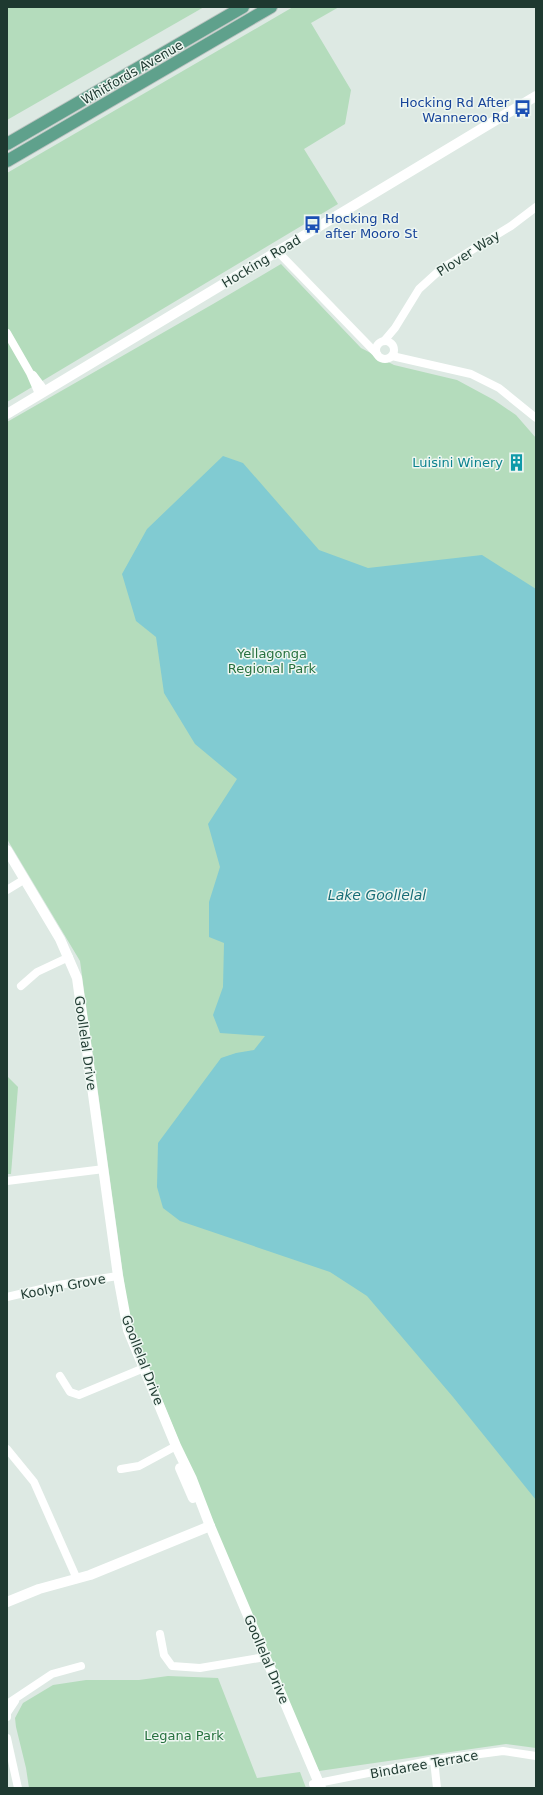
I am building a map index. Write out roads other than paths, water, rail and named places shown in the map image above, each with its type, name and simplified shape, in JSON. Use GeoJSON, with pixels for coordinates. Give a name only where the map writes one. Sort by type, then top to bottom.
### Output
{"type":"FeatureCollection","features":[{"type":"Feature","properties":{"kind":"main road","name":"Whitfords Avenue"},"geometry":{"type":"LineString","coordinates":[[7,144],[242,7]]}},
{"type":"Feature","properties":{"kind":"main road","name":"Whitfords Avenue"},"geometry":{"type":"LineString","coordinates":[[7,161],[271,7]]}},
{"type":"Feature","properties":{"kind":"street","name":"Hocking Road"},"geometry":{"type":"LineString","coordinates":[[7,414],[536,96]]}},
{"type":"Feature","properties":{"kind":"street","name":"Plover Way"},"geometry":{"type":"LineString","coordinates":[[382,342],[395,328],[419,289],[441,269],[510,226],[536,207]]}},
{"type":"Feature","properties":{"kind":"street"},"geometry":{"type":"LineString","coordinates":[[280,250],[288,264],[292,266],[377,354],[384,359],[393,350]]}},
{"type":"Feature","properties":{"kind":"street","name":"Plover Way"},"geometry":{"type":"LineString","coordinates":[[393,350],[395,328]]}},
{"type":"Feature","properties":{"kind":"street"},"geometry":{"type":"LineString","coordinates":[[7,333],[30,373],[36,377],[42,392]]}},
{"type":"Feature","properties":{"kind":"street"},"geometry":{"type":"LineString","coordinates":[[361,337],[382,342],[388,341],[393,350],[404,358],[471,374],[499,388],[536,418]]}},
{"type":"Feature","properties":{"kind":"street"},"geometry":{"type":"LineString","coordinates":[[377,354],[376,348],[382,342]]}},
{"type":"Feature","properties":{"kind":"street","name":"Goollelal Drive"},"geometry":{"type":"LineString","coordinates":[[7,850],[34,904],[67,958],[73,982],[116,1276],[120,1323],[317,1786]]}},
{"type":"Feature","properties":{"kind":"street","name":"Goollelal Drive"},"geometry":{"type":"LineString","coordinates":[[7,861],[22,881]]}},
{"type":"Feature","properties":{"kind":"street"},"geometry":{"type":"LineString","coordinates":[[7,890],[22,881]]}},
{"type":"Feature","properties":{"kind":"street"},"geometry":{"type":"LineString","coordinates":[[21,986],[37,972],[67,958]]}},
{"type":"Feature","properties":{"kind":"street"},"geometry":{"type":"LineString","coordinates":[[7,1181],[101,1169]]}},
{"type":"Feature","properties":{"kind":"street","name":"Koolyn Grove"},"geometry":{"type":"LineString","coordinates":[[7,1297],[58,1285],[116,1276]]}},
{"type":"Feature","properties":{"kind":"street"},"geometry":{"type":"LineString","coordinates":[[60,1376],[70,1392],[79,1395],[141,1370]]}},
{"type":"Feature","properties":{"kind":"street"},"geometry":{"type":"LineString","coordinates":[[121,1469],[139,1466],[174,1447]]}},
{"type":"Feature","properties":{"kind":"street"},"geometry":{"type":"LineString","coordinates":[[8,1451],[34,1482],[76,1577]]}},
{"type":"Feature","properties":{"kind":"street"},"geometry":{"type":"LineString","coordinates":[[7,1602],[24,1594],[76,1577],[207,1525]]}},
{"type":"Feature","properties":{"kind":"street"},"geometry":{"type":"LineString","coordinates":[[7,1597],[26,1589],[76,1577]]}},
{"type":"Feature","properties":{"kind":"street"},"geometry":{"type":"LineString","coordinates":[[160,1634],[164,1655],[172,1666],[200,1668],[262,1657]]}},
{"type":"Feature","properties":{"kind":"street"},"geometry":{"type":"LineString","coordinates":[[7,1704],[52,1674],[81,1666]]}},
{"type":"Feature","properties":{"kind":"street"},"geometry":{"type":"LineString","coordinates":[[7,1717],[7,1713],[19,1696]]}},
{"type":"Feature","properties":{"kind":"street"},"geometry":{"type":"LineString","coordinates":[[7,1738],[18,1788]]}},
{"type":"Feature","properties":{"kind":"street","name":"Bindaree Terrace"},"geometry":{"type":"LineString","coordinates":[[317,1786],[434,1760],[503,1751],[536,1756]]}},
{"type":"Feature","properties":{"kind":"street"},"geometry":{"type":"LineString","coordinates":[[434,1760],[437,1788]]}},
{"type":"Feature","properties":{"kind":"water","name":"Lake Goollelal"},"geometry":{"type":"Polygon","coordinates":[[[223,456],[243,463],[319,550],[368,568],[482,555],[536,589],[536,1500],[453,1397],[367,1296],[330,1272],[180,1221],[163,1208],[157,1187],[158,1143],[221,1058],[236,1053],[254,1050],[265,1036],[220,1033],[213,1015],[223,987],[224,943],[209,937],[209,902],[220,867],[208,824],[237,779],[195,744],[164,693],[156,637],[136,621],[122,574],[147,529],[223,456]]]}},
{"type":"Feature","properties":{"kind":"place","name":"Hocking Rd After Wanneroo Rd"},"geometry":{"type":"Point","coordinates":[522,109]}},
{"type":"Feature","properties":{"kind":"place","name":"Hocking Rd after Mooro St"},"geometry":{"type":"Point","coordinates":[312,225]}},
{"type":"Feature","properties":{"kind":"place","name":"Luisini Winery"},"geometry":{"type":"Point","coordinates":[516,462]}},
{"type":"Feature","properties":{"kind":"park label","name":"Yellagonga Regional Park"},"geometry":{"type":"Point","coordinates":[272,660]}},
{"type":"Feature","properties":{"kind":"park label","name":"Legana Park"},"geometry":{"type":"Point","coordinates":[184,1735]}}]}
